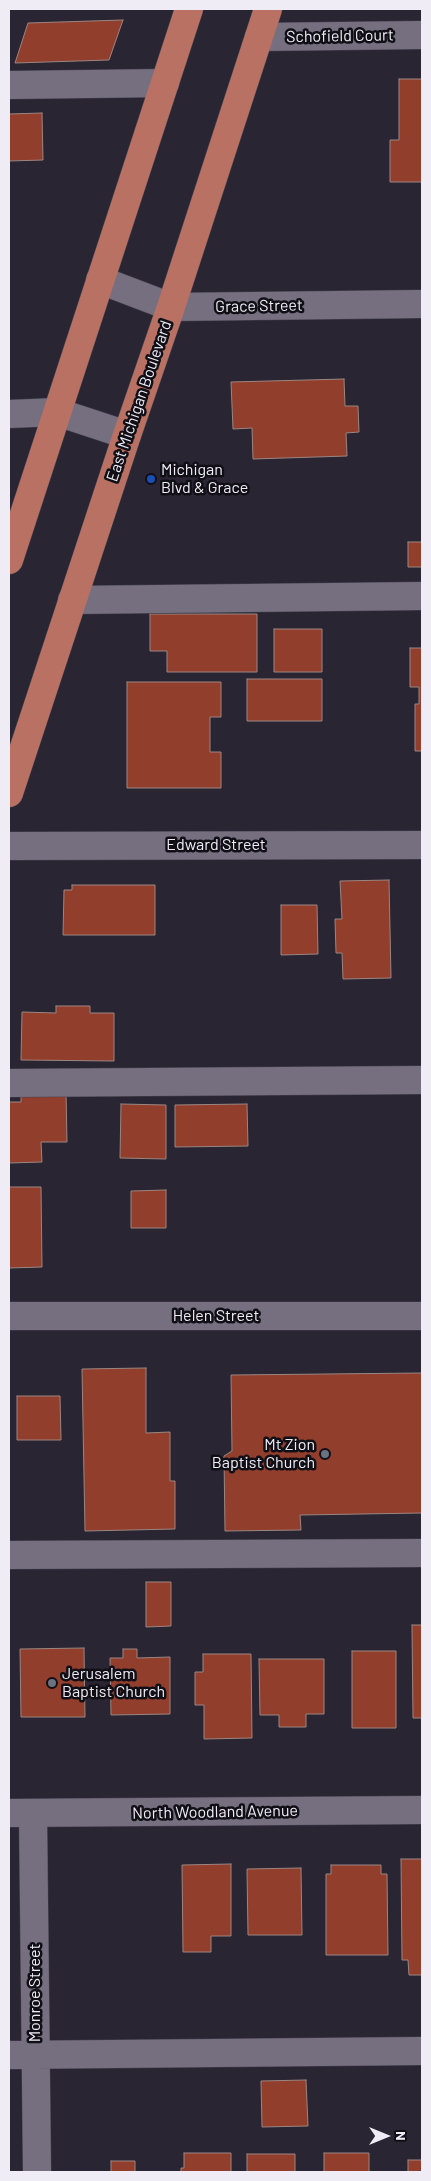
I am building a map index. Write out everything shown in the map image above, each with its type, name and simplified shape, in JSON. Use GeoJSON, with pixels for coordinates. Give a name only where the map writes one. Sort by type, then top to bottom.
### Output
{"type":"FeatureCollection","features":[{"type":"Feature","properties":{"kind":"main road"},"geometry":{"type":"LineString","coordinates":[[9,560],[189,9]]}},
{"type":"Feature","properties":{"kind":"main road","name":"East Michigan Boulevard"},"geometry":{"type":"LineString","coordinates":[[9,793],[268,9]]}},
{"type":"Feature","properties":{"kind":"street","name":"Schofield Court"},"geometry":{"type":"LineString","coordinates":[[258,37],[422,36]]}},
{"type":"Feature","properties":{"kind":"street"},"geometry":{"type":"LineString","coordinates":[[9,85],[165,83]]}},
{"type":"Feature","properties":{"kind":"street","name":"Grace Street"},"geometry":{"type":"LineString","coordinates":[[100,280],[171,307],[422,304]]}},
{"type":"Feature","properties":{"kind":"street"},"geometry":{"type":"LineString","coordinates":[[9,414],[58,412],[127,435]]}},
{"type":"Feature","properties":{"kind":"street"},"geometry":{"type":"LineString","coordinates":[[72,600],[422,596]]}},
{"type":"Feature","properties":{"kind":"street","name":"Edward Street"},"geometry":{"type":"LineString","coordinates":[[9,846],[422,844]]}},
{"type":"Feature","properties":{"kind":"street"},"geometry":{"type":"LineString","coordinates":[[9,1083],[422,1080]]}},
{"type":"Feature","properties":{"kind":"street","name":"Helen Street"},"geometry":{"type":"LineString","coordinates":[[9,1316],[422,1316]]}},
{"type":"Feature","properties":{"kind":"street"},"geometry":{"type":"LineString","coordinates":[[9,1555],[422,1553]]}},
{"type":"Feature","properties":{"kind":"street","name":"North Woodland Avenue"},"geometry":{"type":"LineString","coordinates":[[21,1814],[422,1810]]}},
{"type":"Feature","properties":{"kind":"street","name":"Monroe Street"},"geometry":{"type":"LineString","coordinates":[[21,1814],[22,2055],[36,2172]]}},
{"type":"Feature","properties":{"kind":"street"},"geometry":{"type":"LineString","coordinates":[[22,2055],[422,2051]]}},
{"type":"Feature","properties":{"kind":"building"},"geometry":{"type":"Polygon","coordinates":[[[123,20],[109,60],[15,63],[28,23],[123,20]]]}},
{"type":"Feature","properties":{"kind":"building"},"geometry":{"type":"Polygon","coordinates":[[[399,79],[422,79],[422,182],[390,182],[390,140],[399,140],[399,79]]]}},
{"type":"Feature","properties":{"kind":"building"},"geometry":{"type":"Polygon","coordinates":[[[42,113],[43,160],[9,161],[9,114],[42,113]]]}},
{"type":"Feature","properties":{"kind":"building"},"geometry":{"type":"Polygon","coordinates":[[[344,379],[345,406],[358,406],[359,432],[346,433],[347,456],[253,459],[252,428],[233,429],[231,382],[344,379]]]}},
{"type":"Feature","properties":{"kind":"building"},"geometry":{"type":"Polygon","coordinates":[[[408,542],[422,542],[422,567],[408,567],[408,542]]]}},
{"type":"Feature","properties":{"kind":"building"},"geometry":{"type":"Polygon","coordinates":[[[150,614],[257,614],[257,672],[167,672],[167,651],[150,651],[150,614]]]}},
{"type":"Feature","properties":{"kind":"building"},"geometry":{"type":"Polygon","coordinates":[[[274,629],[322,629],[322,672],[274,672],[274,629]]]}},
{"type":"Feature","properties":{"kind":"building"},"geometry":{"type":"Polygon","coordinates":[[[410,648],[422,648],[422,751],[415,751],[415,704],[419,704],[419,687],[410,687],[410,648]]]}},
{"type":"Feature","properties":{"kind":"building"},"geometry":{"type":"Polygon","coordinates":[[[247,679],[322,679],[322,721],[247,721],[247,679]]]}},
{"type":"Feature","properties":{"kind":"building"},"geometry":{"type":"Polygon","coordinates":[[[127,682],[221,682],[221,717],[210,717],[210,752],[221,752],[221,788],[127,788],[127,682]]]}},
{"type":"Feature","properties":{"kind":"building"},"geometry":{"type":"Polygon","coordinates":[[[389,880],[391,978],[343,979],[342,953],[336,953],[335,919],[342,919],[340,881],[389,880]]]}},
{"type":"Feature","properties":{"kind":"building"},"geometry":{"type":"Polygon","coordinates":[[[72,885],[155,885],[155,935],[63,935],[64,890],[72,890],[72,885]]]}},
{"type":"Feature","properties":{"kind":"building"},"geometry":{"type":"Polygon","coordinates":[[[281,905],[317,905],[318,954],[281,955],[281,905]]]}},
{"type":"Feature","properties":{"kind":"building"},"geometry":{"type":"Polygon","coordinates":[[[56,1006],[90,1006],[90,1013],[114,1013],[114,1061],[21,1060],[22,1012],[56,1013],[56,1006]]]}},
{"type":"Feature","properties":{"kind":"building"},"geometry":{"type":"Polygon","coordinates":[[[66,1092],[67,1142],[41,1142],[42,1162],[9,1163],[9,1102],[21,1102],[21,1093],[66,1092]]]}},
{"type":"Feature","properties":{"kind":"building"},"geometry":{"type":"Polygon","coordinates":[[[121,1104],[166,1105],[166,1159],[120,1158],[121,1104]]]}},
{"type":"Feature","properties":{"kind":"building"},"geometry":{"type":"Polygon","coordinates":[[[247,1104],[248,1146],[175,1147],[175,1105],[247,1104]]]}},
{"type":"Feature","properties":{"kind":"building"},"geometry":{"type":"Polygon","coordinates":[[[9,1187],[41,1187],[42,1267],[9,1268],[9,1187]]]}},
{"type":"Feature","properties":{"kind":"building"},"geometry":{"type":"Polygon","coordinates":[[[166,1190],[166,1228],[131,1228],[131,1191],[166,1190]]]}},
{"type":"Feature","properties":{"kind":"building"},"geometry":{"type":"Polygon","coordinates":[[[146,1368],[146,1433],[170,1432],[170,1481],[175,1481],[175,1529],[85,1531],[82,1369],[146,1368]]]}},
{"type":"Feature","properties":{"kind":"building","name":"Mt Zion Baptist Church"},"geometry":{"type":"Polygon","coordinates":[[[422,1373],[422,1513],[300,1515],[301,1530],[225,1531],[224,1456],[232,1451],[231,1375],[422,1373]]]}},
{"type":"Feature","properties":{"kind":"building"},"geometry":{"type":"Polygon","coordinates":[[[17,1396],[60,1396],[61,1440],[17,1440],[17,1396]]]}},
{"type":"Feature","properties":{"kind":"building"},"geometry":{"type":"Polygon","coordinates":[[[146,1582],[171,1582],[171,1626],[146,1627],[146,1582]]]}},
{"type":"Feature","properties":{"kind":"building"},"geometry":{"type":"Polygon","coordinates":[[[412,1625],[422,1625],[422,1718],[413,1718],[412,1625]]]}},
{"type":"Feature","properties":{"kind":"building","name":"Jerusalem Baptist Church"},"geometry":{"type":"Polygon","coordinates":[[[84,1648],[85,1717],[21,1717],[20,1649],[84,1648]]]}},
{"type":"Feature","properties":{"kind":"building"},"geometry":{"type":"Polygon","coordinates":[[[123,1649],[137,1649],[137,1658],[170,1657],[170,1714],[111,1715],[110,1658],[123,1658],[123,1649]]]}},
{"type":"Feature","properties":{"kind":"building"},"geometry":{"type":"Polygon","coordinates":[[[352,1651],[396,1651],[396,1728],[352,1728],[352,1651]]]}},
{"type":"Feature","properties":{"kind":"building"},"geometry":{"type":"Polygon","coordinates":[[[203,1654],[251,1654],[252,1738],[204,1739],[204,1705],[195,1705],[195,1672],[203,1672],[203,1654]]]}},
{"type":"Feature","properties":{"kind":"building"},"geometry":{"type":"Polygon","coordinates":[[[259,1659],[324,1659],[324,1714],[306,1714],[306,1727],[279,1727],[279,1715],[260,1715],[259,1659]]]}},
{"type":"Feature","properties":{"kind":"building"},"geometry":{"type":"Polygon","coordinates":[[[401,1859],[422,1859],[422,1975],[409,1975],[408,1960],[402,1960],[401,1859]]]}},
{"type":"Feature","properties":{"kind":"building"},"geometry":{"type":"Polygon","coordinates":[[[231,1864],[231,1936],[211,1936],[211,1952],[183,1952],[182,1865],[231,1864]]]}},
{"type":"Feature","properties":{"kind":"building"},"geometry":{"type":"Polygon","coordinates":[[[331,1865],[381,1865],[381,1874],[387,1874],[388,1955],[326,1955],[326,1874],[331,1874],[331,1865]]]}},
{"type":"Feature","properties":{"kind":"building"},"geometry":{"type":"Polygon","coordinates":[[[301,1868],[302,1935],[248,1935],[247,1869],[301,1868]]]}},
{"type":"Feature","properties":{"kind":"building"},"geometry":{"type":"Polygon","coordinates":[[[306,2080],[308,2126],[262,2127],[261,2081],[306,2080]]]}},
{"type":"Feature","properties":{"kind":"building"},"geometry":{"type":"Polygon","coordinates":[[[184,2153],[231,2153],[231,2172],[181,2172],[181,2168],[184,2168],[184,2153]]]}},
{"type":"Feature","properties":{"kind":"building"},"geometry":{"type":"Polygon","coordinates":[[[324,2153],[369,2153],[369,2172],[324,2172],[324,2153]]]}},
{"type":"Feature","properties":{"kind":"building"},"geometry":{"type":"Polygon","coordinates":[[[247,2154],[295,2154],[295,2172],[247,2172],[247,2154]]]}},
{"type":"Feature","properties":{"kind":"building"},"geometry":{"type":"Polygon","coordinates":[[[408,2160],[422,2160],[422,2172],[408,2172],[408,2160]]]}},
{"type":"Feature","properties":{"kind":"building"},"geometry":{"type":"Polygon","coordinates":[[[111,2161],[135,2161],[135,2172],[111,2172],[111,2161]]]}},
{"type":"Feature","properties":{"kind":"place","name":"Michigan Blvd & Grace"},"geometry":{"type":"Point","coordinates":[151,479]}},
{"type":"Feature","properties":{"kind":"place","name":"Mt Zion Baptist Church"},"geometry":{"type":"Point","coordinates":[325,1454]}},
{"type":"Feature","properties":{"kind":"place","name":"Jerusalem Baptist Church"},"geometry":{"type":"Point","coordinates":[52,1683]}}]}
